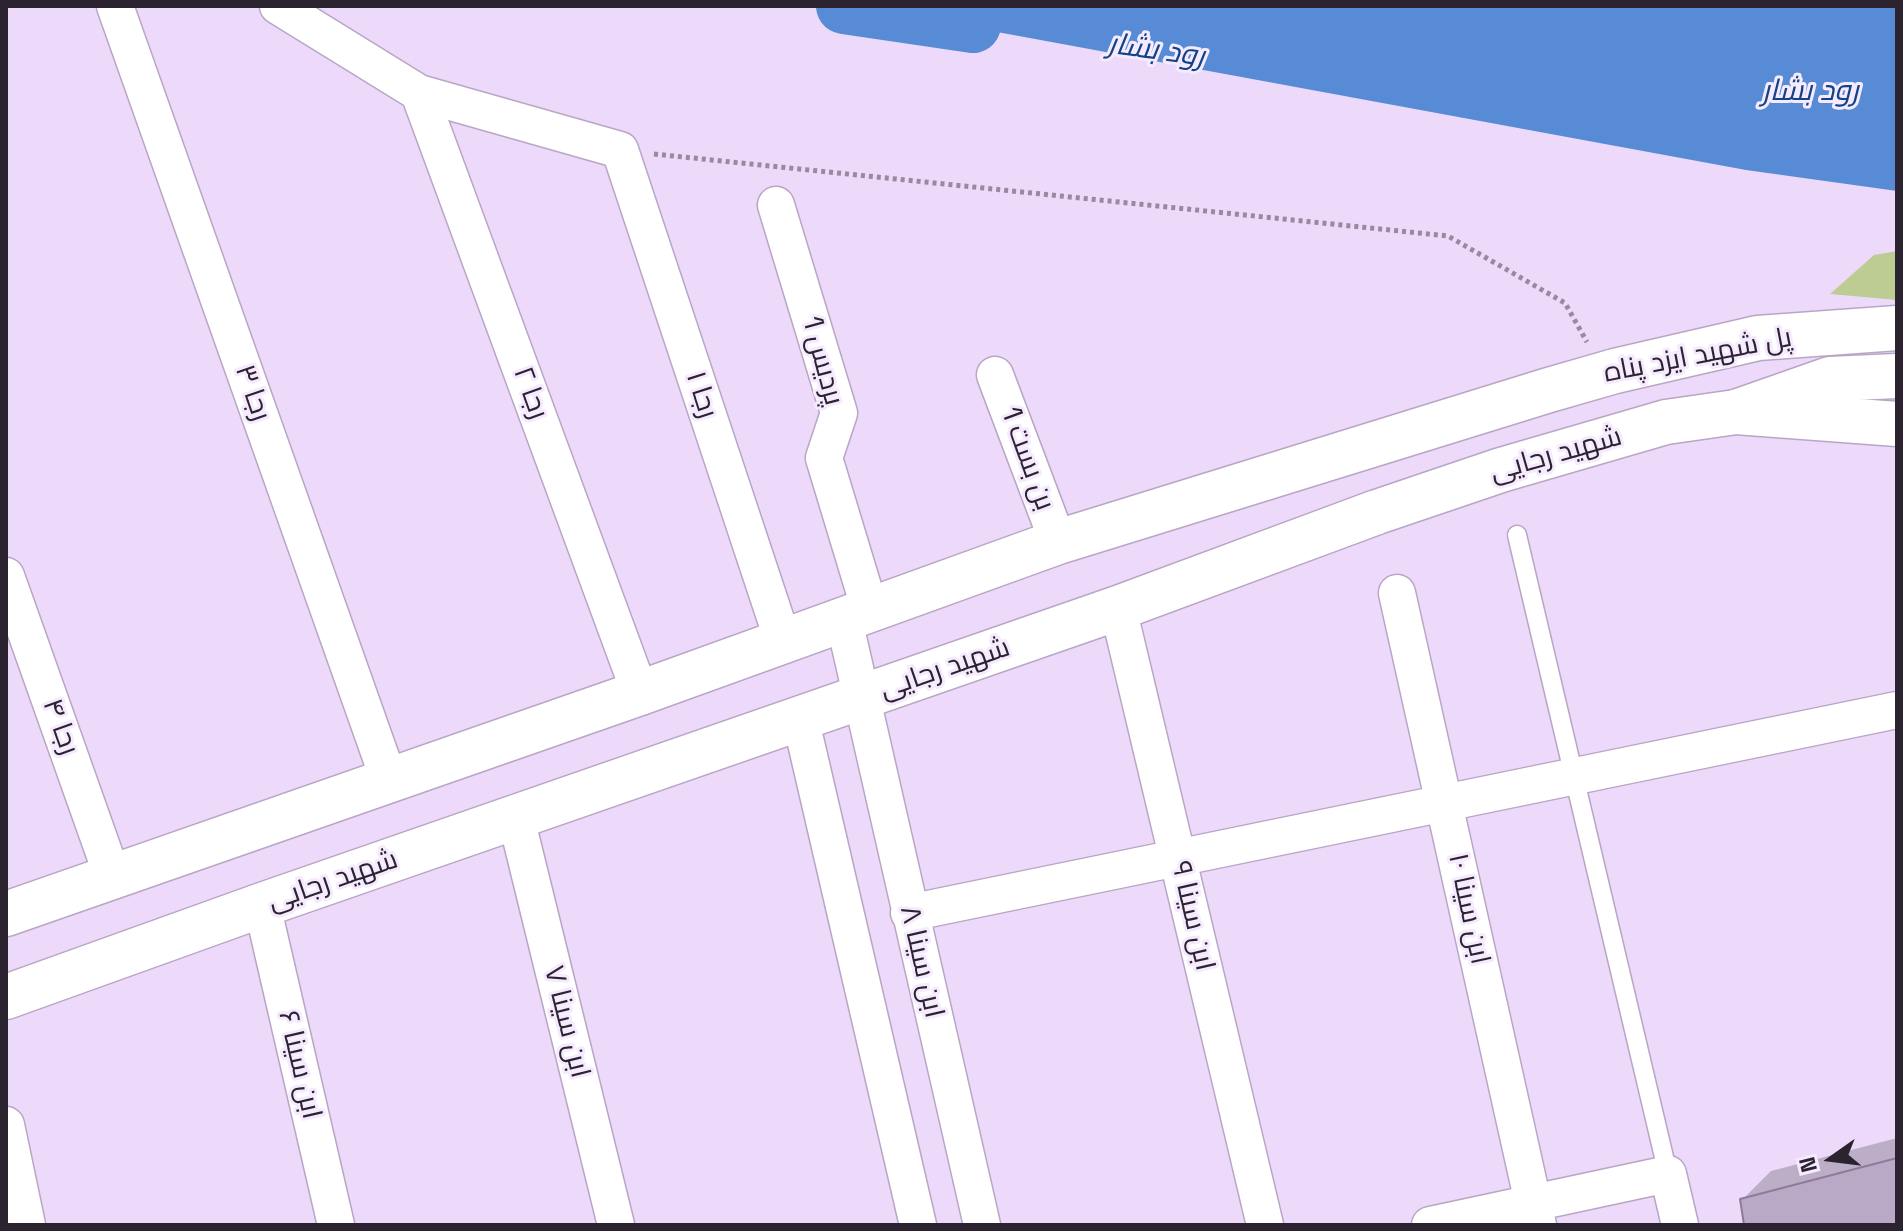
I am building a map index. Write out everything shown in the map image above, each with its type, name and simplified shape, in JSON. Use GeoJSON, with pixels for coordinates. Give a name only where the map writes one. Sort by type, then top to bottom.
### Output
{"type":"FeatureCollection","features":[{"type":"Feature","properties":{"kind":"main road","name":"پل شهید ایزد پناه"},"geometry":{"type":"LineString","coordinates":[[1549,390],[1615,371],[1758,338],[1895,329]]}},
{"type":"Feature","properties":{"kind":"main road","name":"پل شهید ایزد پناه"},"geometry":{"type":"LineString","coordinates":[[1736,412],[1830,379],[1897,376]]}},
{"type":"Feature","properties":{"kind":"main road"},"geometry":{"type":"LineString","coordinates":[[6,914],[640,693],[1058,542],[1549,390],[1571,450]]}},
{"type":"Feature","properties":{"kind":"main road","name":"شهید رجایی"},"geometry":{"type":"LineString","coordinates":[[6,997],[1118,608],[1377,512],[1501,470],[1666,422],[1736,412],[1897,424]]}},
{"type":"Feature","properties":{"kind":"street","name":"رجا ۳"},"geometry":{"type":"LineString","coordinates":[[115,6],[389,780]]}},
{"type":"Feature","properties":{"kind":"street"},"geometry":{"type":"LineString","coordinates":[[278,6],[419,93],[620,150]]}},
{"type":"Feature","properties":{"kind":"street","name":"رجا ۲"},"geometry":{"type":"LineString","coordinates":[[419,93],[640,693]]}},
{"type":"Feature","properties":{"kind":"street","name":"رجا ۱"},"geometry":{"type":"LineString","coordinates":[[620,150],[783,641]]}},
{"type":"Feature","properties":{"kind":"street","name":"پردیس 1"},"geometry":{"type":"LineString","coordinates":[[776,205],[839,413],[824,458],[857,615],[861,698]]}},
{"type":"Feature","properties":{"kind":"street","name":"بن بست 1"},"geometry":{"type":"LineString","coordinates":[[995,375],[1058,542]]}},
{"type":"Feature","properties":{"kind":"street","name":"رجا ۴"},"geometry":{"type":"LineString","coordinates":[[6,576],[113,878]]}},
{"type":"Feature","properties":{"kind":"street","name":"ابن سینا ۱۰"},"geometry":{"type":"LineString","coordinates":[[1397,593],[1535,1214]]}},
{"type":"Feature","properties":{"kind":"street","name":"ابن سینا ۹"},"geometry":{"type":"LineString","coordinates":[[1118,608],[1265,1225]]}},
{"type":"Feature","properties":{"kind":"street","name":"ابن سینا ۸"},"geometry":{"type":"LineString","coordinates":[[861,698],[982,1225]]}},
{"type":"Feature","properties":{"kind":"street"},"geometry":{"type":"LineString","coordinates":[[909,913],[1897,710]]}},
{"type":"Feature","properties":{"kind":"street"},"geometry":{"type":"LineString","coordinates":[[800,717],[918,1225]]}},
{"type":"Feature","properties":{"kind":"street","name":"ابن سینا ۷"},"geometry":{"type":"LineString","coordinates":[[516,818],[616,1225]]}},
{"type":"Feature","properties":{"kind":"street","name":"ابن سینا ۶"},"geometry":{"type":"LineString","coordinates":[[262,905],[336,1225]]}},
{"type":"Feature","properties":{"kind":"street"},"geometry":{"type":"LineString","coordinates":[[6,1125],[27,1225]]}},
{"type":"Feature","properties":{"kind":"street"},"geometry":{"type":"LineString","coordinates":[[1430,1225],[1535,1214],[1668,1174],[1680,1225]]}},
{"type":"Feature","properties":{"kind":"lane"},"geometry":{"type":"LineString","coordinates":[[1517,535],[1668,1174]]}},
{"type":"Feature","properties":{"kind":"path"},"geometry":{"type":"LineString","coordinates":[[620,150],[1448,236],[1565,303],[1590,347]]}},
{"type":"Feature","properties":{"kind":"green space"},"geometry":{"type":"Polygon","coordinates":[[[1897,251],[1897,300],[1830,294],[1874,255],[1897,251]]]}},
{"type":"Feature","properties":{"kind":"water","name":"رود بشار"},"geometry":{"type":"Polygon","coordinates":[[[856,6],[1897,6],[1897,191],[1746,170],[856,6]]]}},
{"type":"Feature","properties":{"kind":"building"},"geometry":{"type":"Polygon","coordinates":[[[1897,1158],[1897,1225],[1744,1225],[1740,1199],[1897,1158]]]}},
{"type":"Feature","properties":{"kind":"waterway","name":"رود بشار"},"geometry":{"type":"LineString","coordinates":[[844,6],[973,25]]}}]}
